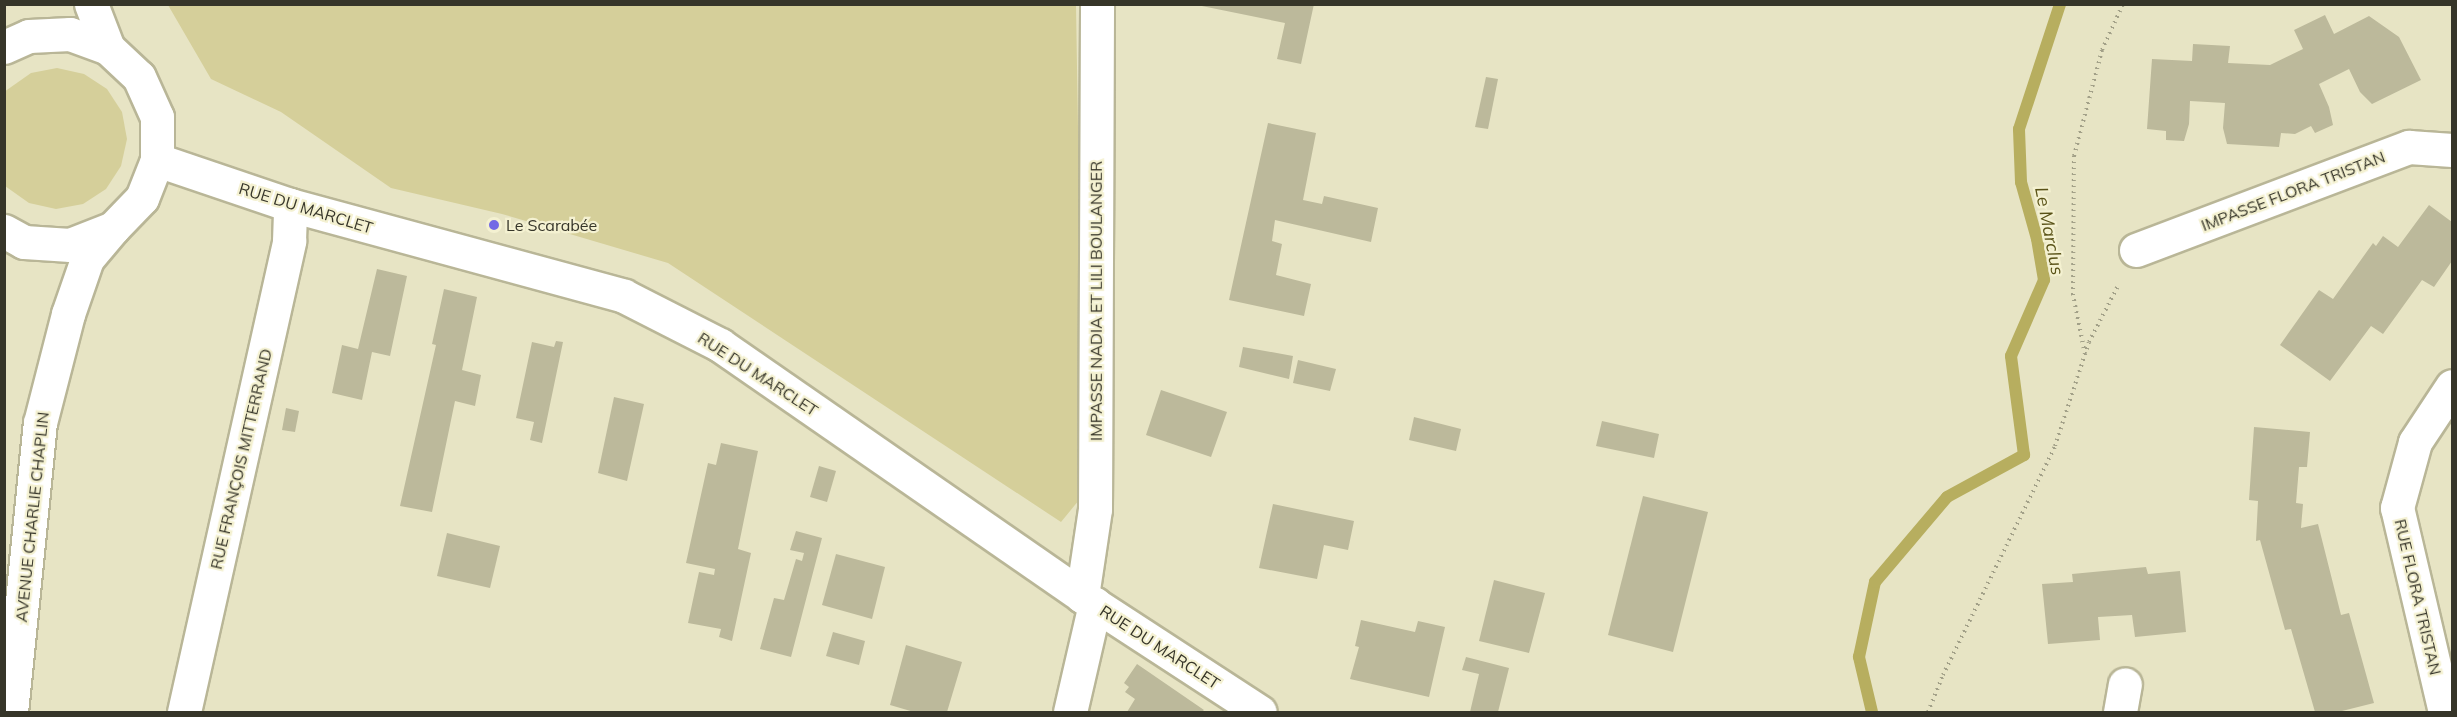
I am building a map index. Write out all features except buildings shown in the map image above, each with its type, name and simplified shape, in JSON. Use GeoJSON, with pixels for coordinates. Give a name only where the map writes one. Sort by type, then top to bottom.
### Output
{"type":"FeatureCollection","features":[{"type":"Feature","properties":{"kind":"street"},"geometry":{"type":"LineString","coordinates":[[91,4],[108,48]]}},
{"type":"Feature","properties":{"kind":"street","name":"IMPASSE NADIA ET LILI BOULANGER"},"geometry":{"type":"LineString","coordinates":[[1070,712],[1088,600],[1095,509],[1097,4]]}},
{"type":"Feature","properties":{"kind":"street"},"geometry":{"type":"LineString","coordinates":[[4,47],[29,36],[70,34],[108,48],[139,77],[157,117],[158,160]]}},
{"type":"Feature","properties":{"kind":"street","name":"IMPASSE FLORA TRISTAN"},"geometry":{"type":"LineString","coordinates":[[2136,250],[2409,147],[2452,150]]}},
{"type":"Feature","properties":{"kind":"street","name":"RUE DU MARCLET"},"geometry":{"type":"LineString","coordinates":[[158,160],[290,205],[624,296],[720,345],[1088,600],[1260,712]]}},
{"type":"Feature","properties":{"kind":"street","name":"AVENUE CHARLIE CHAPLIN"},"geometry":{"type":"LineString","coordinates":[[11,712],[40,423],[68,314],[87,259],[142,198],[158,160]]}},
{"type":"Feature","properties":{"kind":"street","name":"RUE FRANÇOIS MITTERRAND"},"geometry":{"type":"LineString","coordinates":[[184,712],[289,242],[290,205]]}},
{"type":"Feature","properties":{"kind":"street"},"geometry":{"type":"LineString","coordinates":[[4,231],[24,242],[70,245],[113,228]]}},
{"type":"Feature","properties":{"kind":"street","name":"RUE FLORA TRISTAN"},"geometry":{"type":"LineString","coordinates":[[2445,712],[2397,508],[2415,442],[2452,387]]}},
{"type":"Feature","properties":{"kind":"path"},"geometry":{"type":"LineString","coordinates":[[2085,355],[2073,295],[2074,156],[2102,50],[2123,4]]}},
{"type":"Feature","properties":{"kind":"path"},"geometry":{"type":"LineString","coordinates":[[1928,712],[1943,675],[2055,446],[2085,355],[2136,250]]}},
{"type":"Feature","properties":{"kind":"shaded area"},"geometry":{"type":"Polygon","coordinates":[[[168,5],[1076,5],[1084,494],[1061,522],[668,263],[502,214],[391,188],[281,112],[211,79],[168,5]]]}},
{"type":"Feature","properties":{"kind":"shaded area"},"geometry":{"type":"Polygon","coordinates":[[[57,68],[84,74],[107,89],[122,112],[127,139],[121,166],[106,189],[83,204],[56,209],[29,203],[5,186],[4,92],[31,73],[57,68]]]}},
{"type":"Feature","properties":{"kind":"waterway","name":"Le Marclus"},"geometry":{"type":"LineString","coordinates":[[1872,712],[1859,657],[1875,582],[1947,497],[2024,455],[2011,356],[2044,280],[2037,239],[2021,182],[2019,129],[2060,4]]}},
{"type":"Feature","properties":{"kind":"place","name":"Le Scarabée"},"geometry":{"type":"Point","coordinates":[494,225]}}]}
